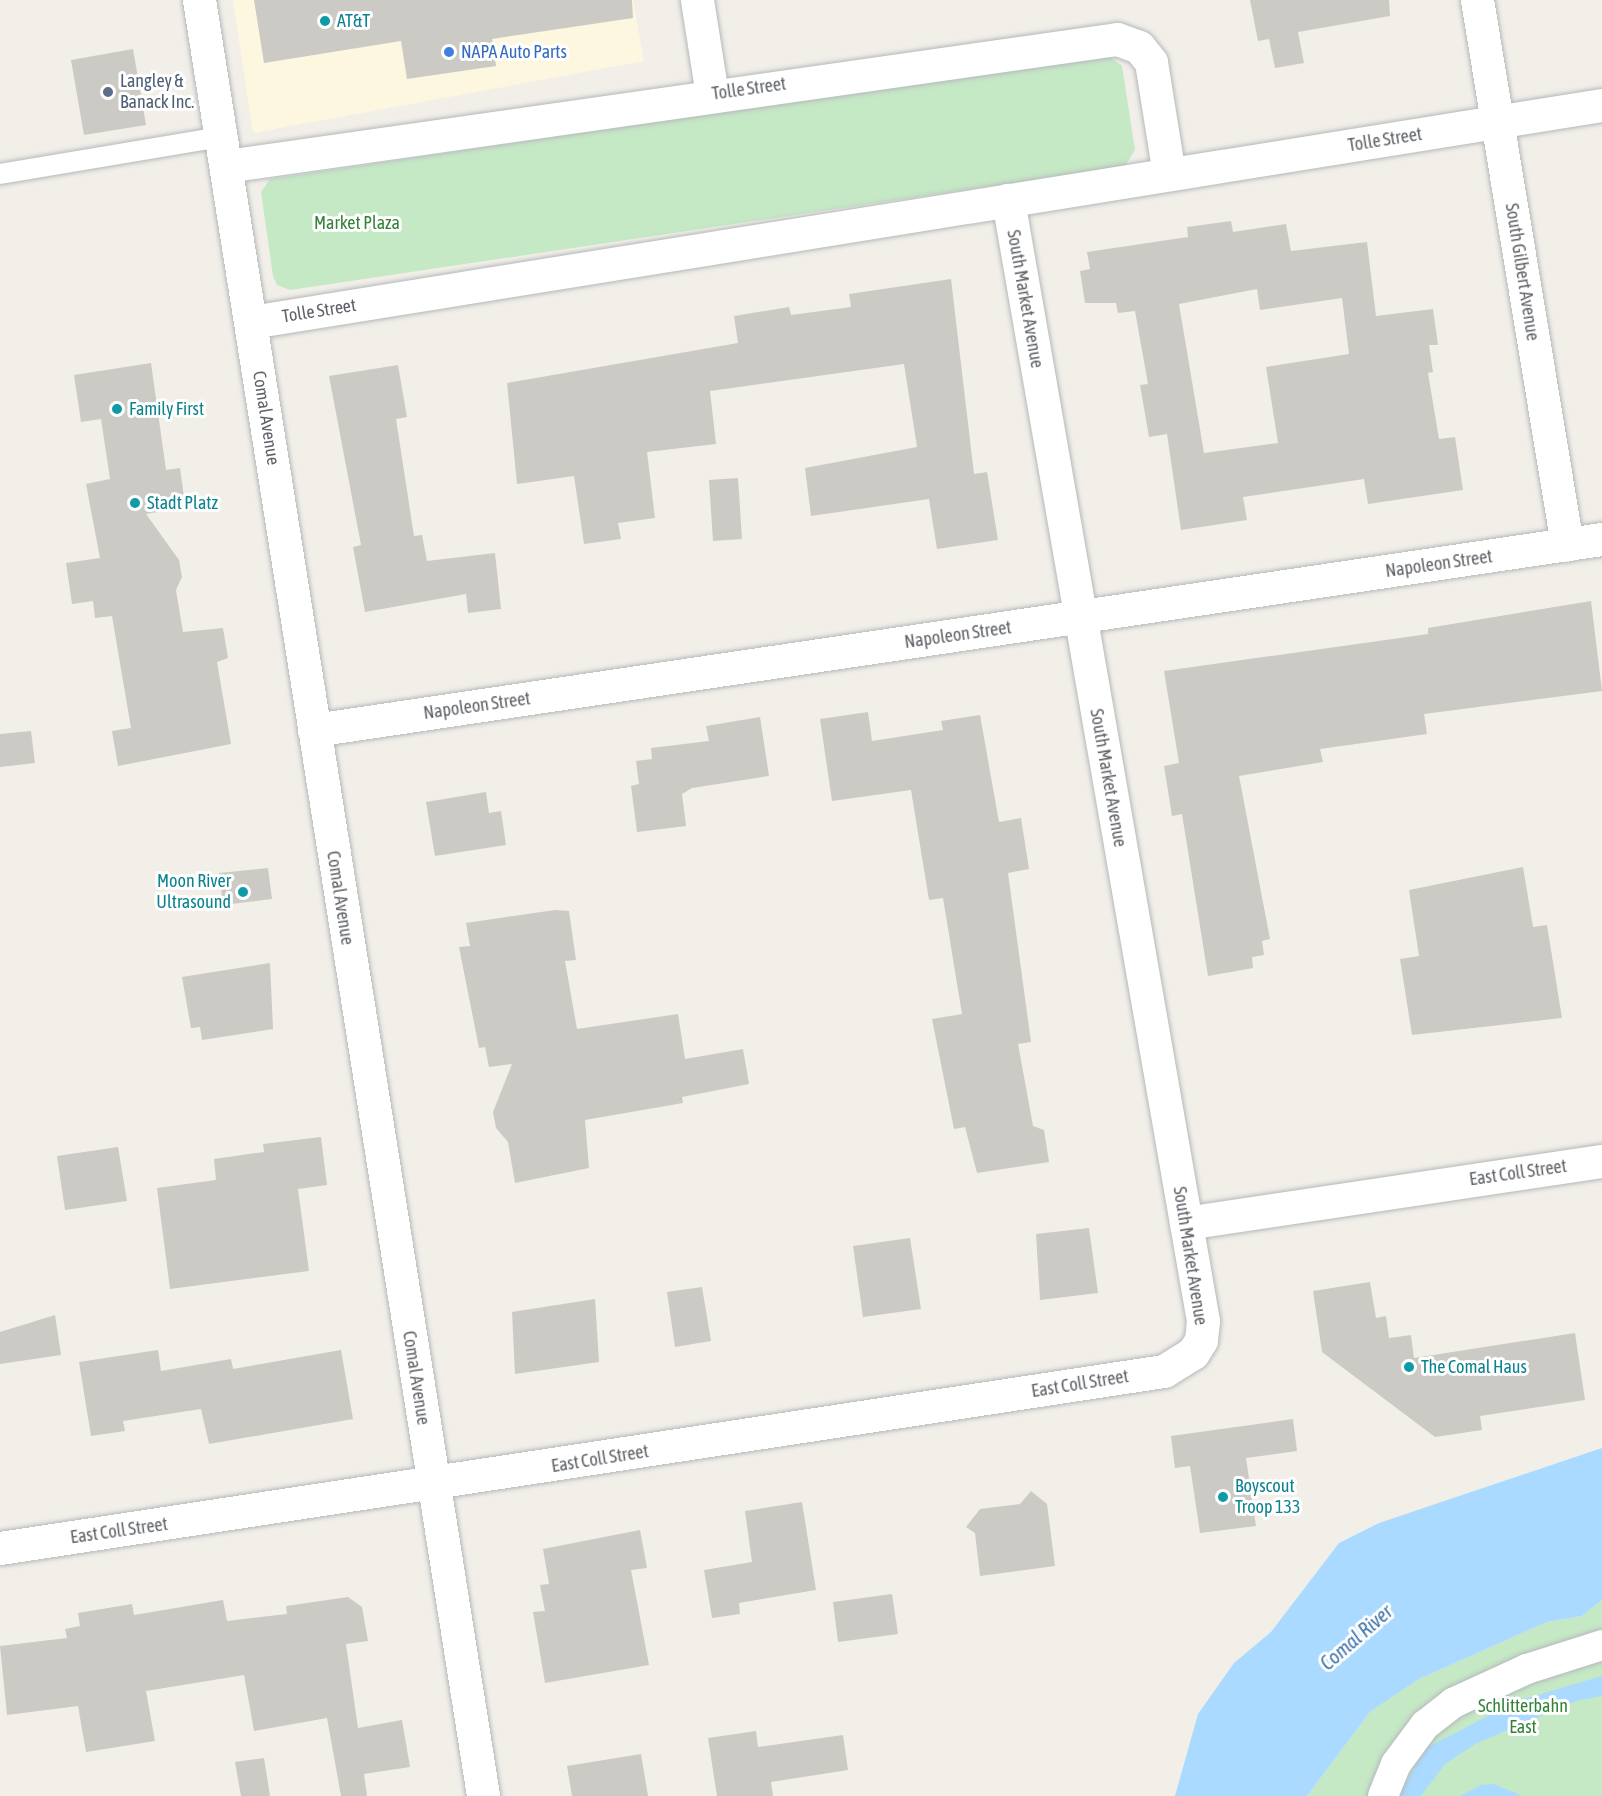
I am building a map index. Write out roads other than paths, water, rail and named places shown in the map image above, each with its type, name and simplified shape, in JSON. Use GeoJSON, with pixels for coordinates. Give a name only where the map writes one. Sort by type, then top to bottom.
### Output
{"type":"FeatureCollection","features":[{"type":"Feature","properties":{"kind":"street","name":"Comal Avenue"},"geometry":{"type":"LineString","coordinates":[[199,0],[483,1796]]}},
{"type":"Feature","properties":{"kind":"street"},"geometry":{"type":"LineString","coordinates":[[697,0],[712,95]]}},
{"type":"Feature","properties":{"kind":"street","name":"South Gilbert Avenue"},"geometry":{"type":"LineString","coordinates":[[1477,0],[1567,545]]}},
{"type":"Feature","properties":{"kind":"street","name":"Tolle Street"},"geometry":{"type":"LineString","coordinates":[[224,152],[712,95],[1129,40],[1151,62],[1169,174]]}},
{"type":"Feature","properties":{"kind":"street","name":"Tolle Street"},"geometry":{"type":"LineString","coordinates":[[251,322],[1602,105]]}},
{"type":"Feature","properties":{"kind":"street","name":"South Market Avenue"},"geometry":{"type":"LineString","coordinates":[[1008,200],[1204,1331],[1193,1353]]}},
{"type":"Feature","properties":{"kind":"street","name":"Napoleon Street"},"geometry":{"type":"LineString","coordinates":[[314,730],[1602,539]]}},
{"type":"Feature","properties":{"kind":"street","name":"East Coll Street"},"geometry":{"type":"LineString","coordinates":[[1186,1223],[1602,1161]]}},
{"type":"Feature","properties":{"kind":"street","name":"East Coll Street"},"geometry":{"type":"LineString","coordinates":[[0,1548],[433,1485],[1164,1371],[1193,1353]]}},
{"type":"Feature","properties":{"kind":"street"},"geometry":{"type":"LineString","coordinates":[[1383,1796],[1396,1764],[1425,1725],[1453,1703],[1527,1669],[1602,1645]]}},
{"type":"Feature","properties":{"kind":"lane"},"geometry":{"type":"LineString","coordinates":[[0,174],[224,152]]}},
{"type":"Feature","properties":{"kind":"water","name":"Comal River"},"geometry":{"type":"Polygon","coordinates":[[[1602,1448],[1602,1600],[1582,1616],[1547,1622],[1419,1679],[1370,1712],[1307,1796],[1175,1796],[1198,1714],[1234,1663],[1271,1632],[1339,1543],[1379,1523],[1602,1448]]]}},
{"type":"Feature","properties":{"kind":"water"},"geometry":{"type":"Polygon","coordinates":[[[1602,1676],[1602,1696],[1576,1701],[1475,1744],[1445,1764],[1421,1796],[1398,1796],[1426,1748],[1517,1701],[1602,1676]]]}},
{"type":"Feature","properties":{"kind":"water"},"geometry":{"type":"Polygon","coordinates":[[[1494,1784],[1522,1796],[1460,1796],[1481,1785],[1494,1784]]]}},
{"type":"Feature","properties":{"kind":"place","name":"AT&T"},"geometry":{"type":"Point","coordinates":[325,21]}},
{"type":"Feature","properties":{"kind":"place","name":"NAPA Auto Parts"},"geometry":{"type":"Point","coordinates":[449,52]}},
{"type":"Feature","properties":{"kind":"place","name":"Langley & Banack Inc."},"geometry":{"type":"Point","coordinates":[108,92]}},
{"type":"Feature","properties":{"kind":"place","name":"Family First"},"geometry":{"type":"Point","coordinates":[117,409]}},
{"type":"Feature","properties":{"kind":"place","name":"Stadt Platz"},"geometry":{"type":"Point","coordinates":[135,503]}},
{"type":"Feature","properties":{"kind":"place","name":"Moon River Ultrasound"},"geometry":{"type":"Point","coordinates":[243,892]}},
{"type":"Feature","properties":{"kind":"place","name":"The Comal Haus"},"geometry":{"type":"Point","coordinates":[1409,1367]}},
{"type":"Feature","properties":{"kind":"place","name":"Boyscout Troop 133"},"geometry":{"type":"Point","coordinates":[1223,1497]}},
{"type":"Feature","properties":{"kind":"park label","name":"Market Plaza"},"geometry":{"type":"Point","coordinates":[357,223]}},
{"type":"Feature","properties":{"kind":"park label","name":"Schlitterbahn East"},"geometry":{"type":"Point","coordinates":[1523,1717]}}]}
